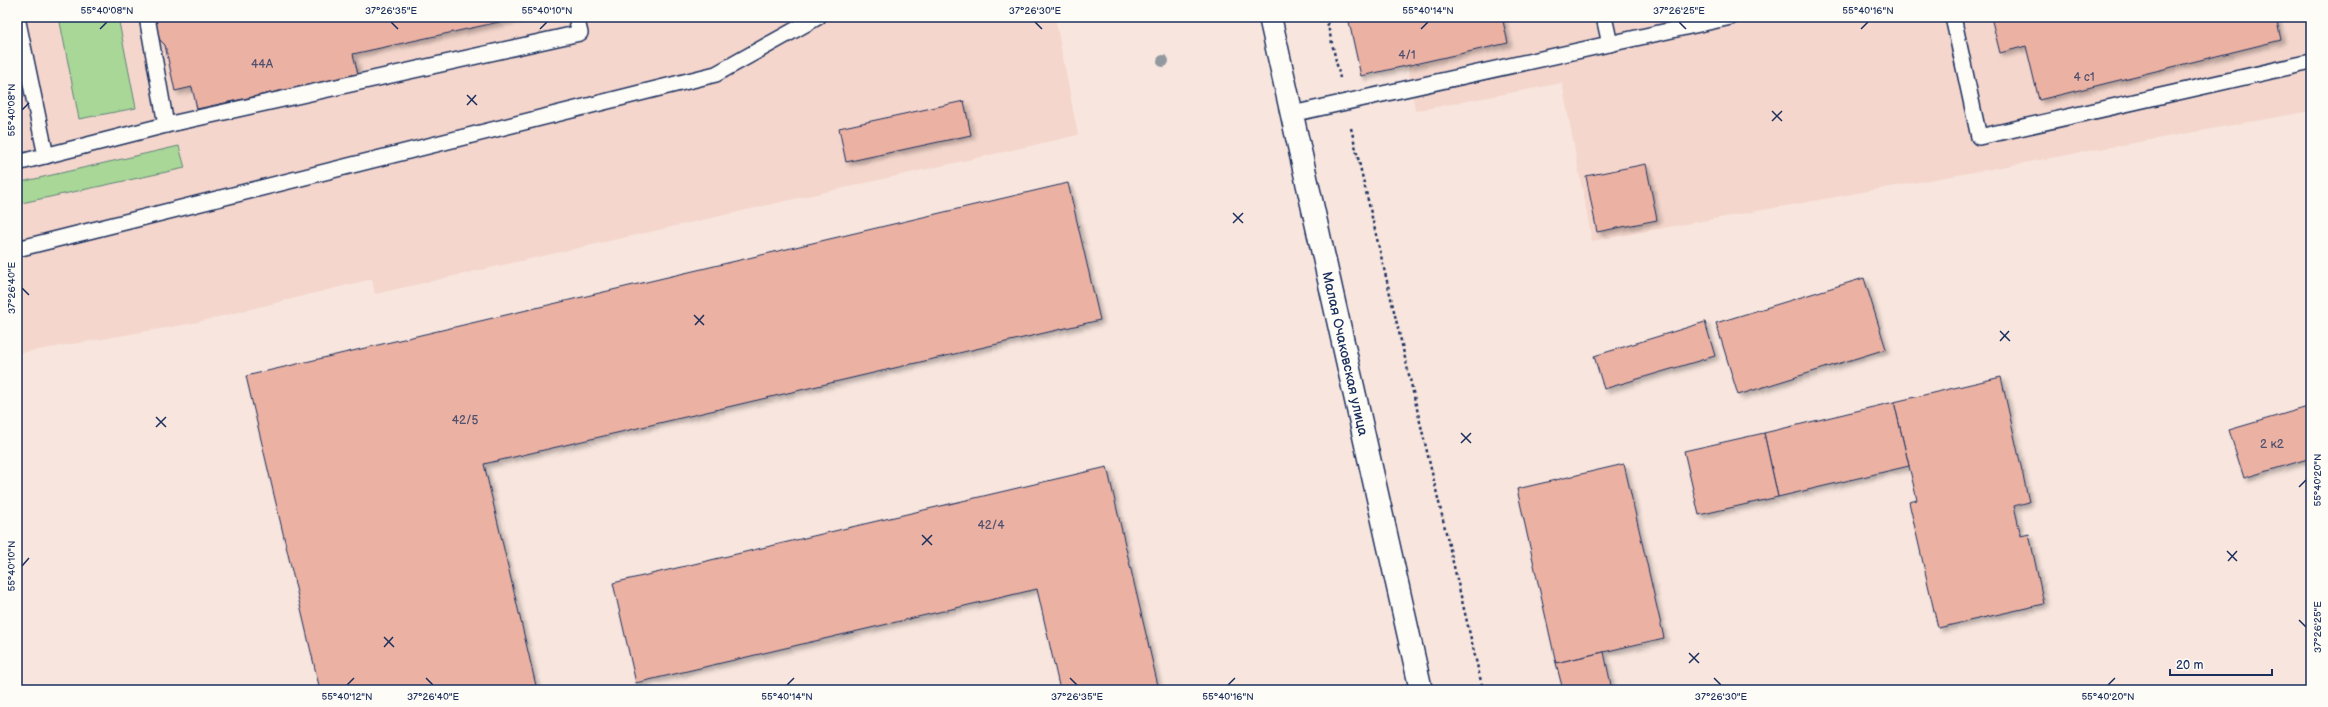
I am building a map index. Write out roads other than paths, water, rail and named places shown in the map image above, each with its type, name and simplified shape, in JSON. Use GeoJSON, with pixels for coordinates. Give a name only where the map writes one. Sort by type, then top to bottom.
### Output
{"type":"FeatureCollection","features":[{"type":"Feature","properties":{"kind":"street","name":"Малая Очаковская улица"},"geometry":{"type":"LineString","coordinates":[[1270,17],[1421,690]]}},
{"type":"Feature","properties":{"kind":"lane"},"geometry":{"type":"LineString","coordinates":[[17,17],[46,156]]}},
{"type":"Feature","properties":{"kind":"lane"},"geometry":{"type":"LineString","coordinates":[[147,17],[166,125]]}},
{"type":"Feature","properties":{"kind":"lane"},"geometry":{"type":"LineString","coordinates":[[17,163],[166,125],[580,33],[576,17]]}},
{"type":"Feature","properties":{"kind":"lane"},"geometry":{"type":"LineString","coordinates":[[17,249],[716,74],[818,17]]}},
{"type":"Feature","properties":{"kind":"lane"},"geometry":{"type":"LineString","coordinates":[[1604,17],[1610,44]]}},
{"type":"Feature","properties":{"kind":"lane"},"geometry":{"type":"LineString","coordinates":[[1292,114],[1731,17]]}},
{"type":"Feature","properties":{"kind":"lane"},"geometry":{"type":"LineString","coordinates":[[1952,17],[1979,137],[2311,62]]}}]}
